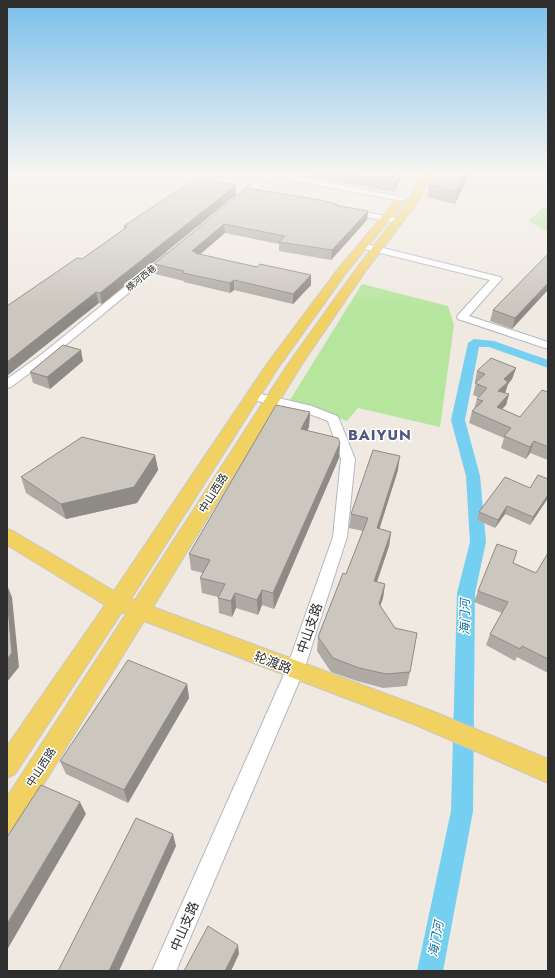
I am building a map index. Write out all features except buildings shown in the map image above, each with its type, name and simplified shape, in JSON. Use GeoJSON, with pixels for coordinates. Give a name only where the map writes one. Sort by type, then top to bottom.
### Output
{"type":"FeatureCollection","features":[{"type":"Feature","properties":{"kind":"main road","name":"中山西路"},"geometry":{"type":"LineString","coordinates":[[7,820],[271,401],[370,248],[395,218]]}},
{"type":"Feature","properties":{"kind":"main road","name":"中山西路"},"geometry":{"type":"LineString","coordinates":[[7,766],[79,661],[272,367],[338,278],[370,248]]}},
{"type":"Feature","properties":{"kind":"main road","name":"轮渡路"},"geometry":{"type":"LineString","coordinates":[[7,536],[117,602],[424,718],[548,771]]}},
{"type":"Feature","properties":{"kind":"street"},"geometry":{"type":"LineString","coordinates":[[382,218],[393,220]]}},
{"type":"Feature","properties":{"kind":"street"},"geometry":{"type":"LineString","coordinates":[[370,248],[497,279],[462,317],[548,346]]}},
{"type":"Feature","properties":{"kind":"street","name":"横河西巷"},"geometry":{"type":"LineString","coordinates":[[7,384],[46,356],[175,250]]}},
{"type":"Feature","properties":{"kind":"street","name":"中山支路"},"geometry":{"type":"LineString","coordinates":[[164,971],[295,670],[340,538],[348,459],[333,419],[308,409],[252,396]]}},
{"type":"Feature","properties":{"kind":"green space"},"geometry":{"type":"Polygon","coordinates":[[[532,218],[548,218],[548,232],[528,221],[532,218]]]}},
{"type":"Feature","properties":{"kind":"green space"},"geometry":{"type":"Polygon","coordinates":[[[362,284],[448,306],[454,325],[440,427],[358,408],[347,421],[290,400],[362,284]]]}},
{"type":"Feature","properties":{"kind":"waterway","name":"海门河"},"geometry":{"type":"LineString","coordinates":[[430,971],[462,811],[466,593],[478,542],[473,476],[458,420],[474,343],[490,344],[548,364]]}},
{"type":"Feature","properties":{"kind":"district","name":"BAIYUN"},"geometry":{"type":"Point","coordinates":[380,435]}}]}
